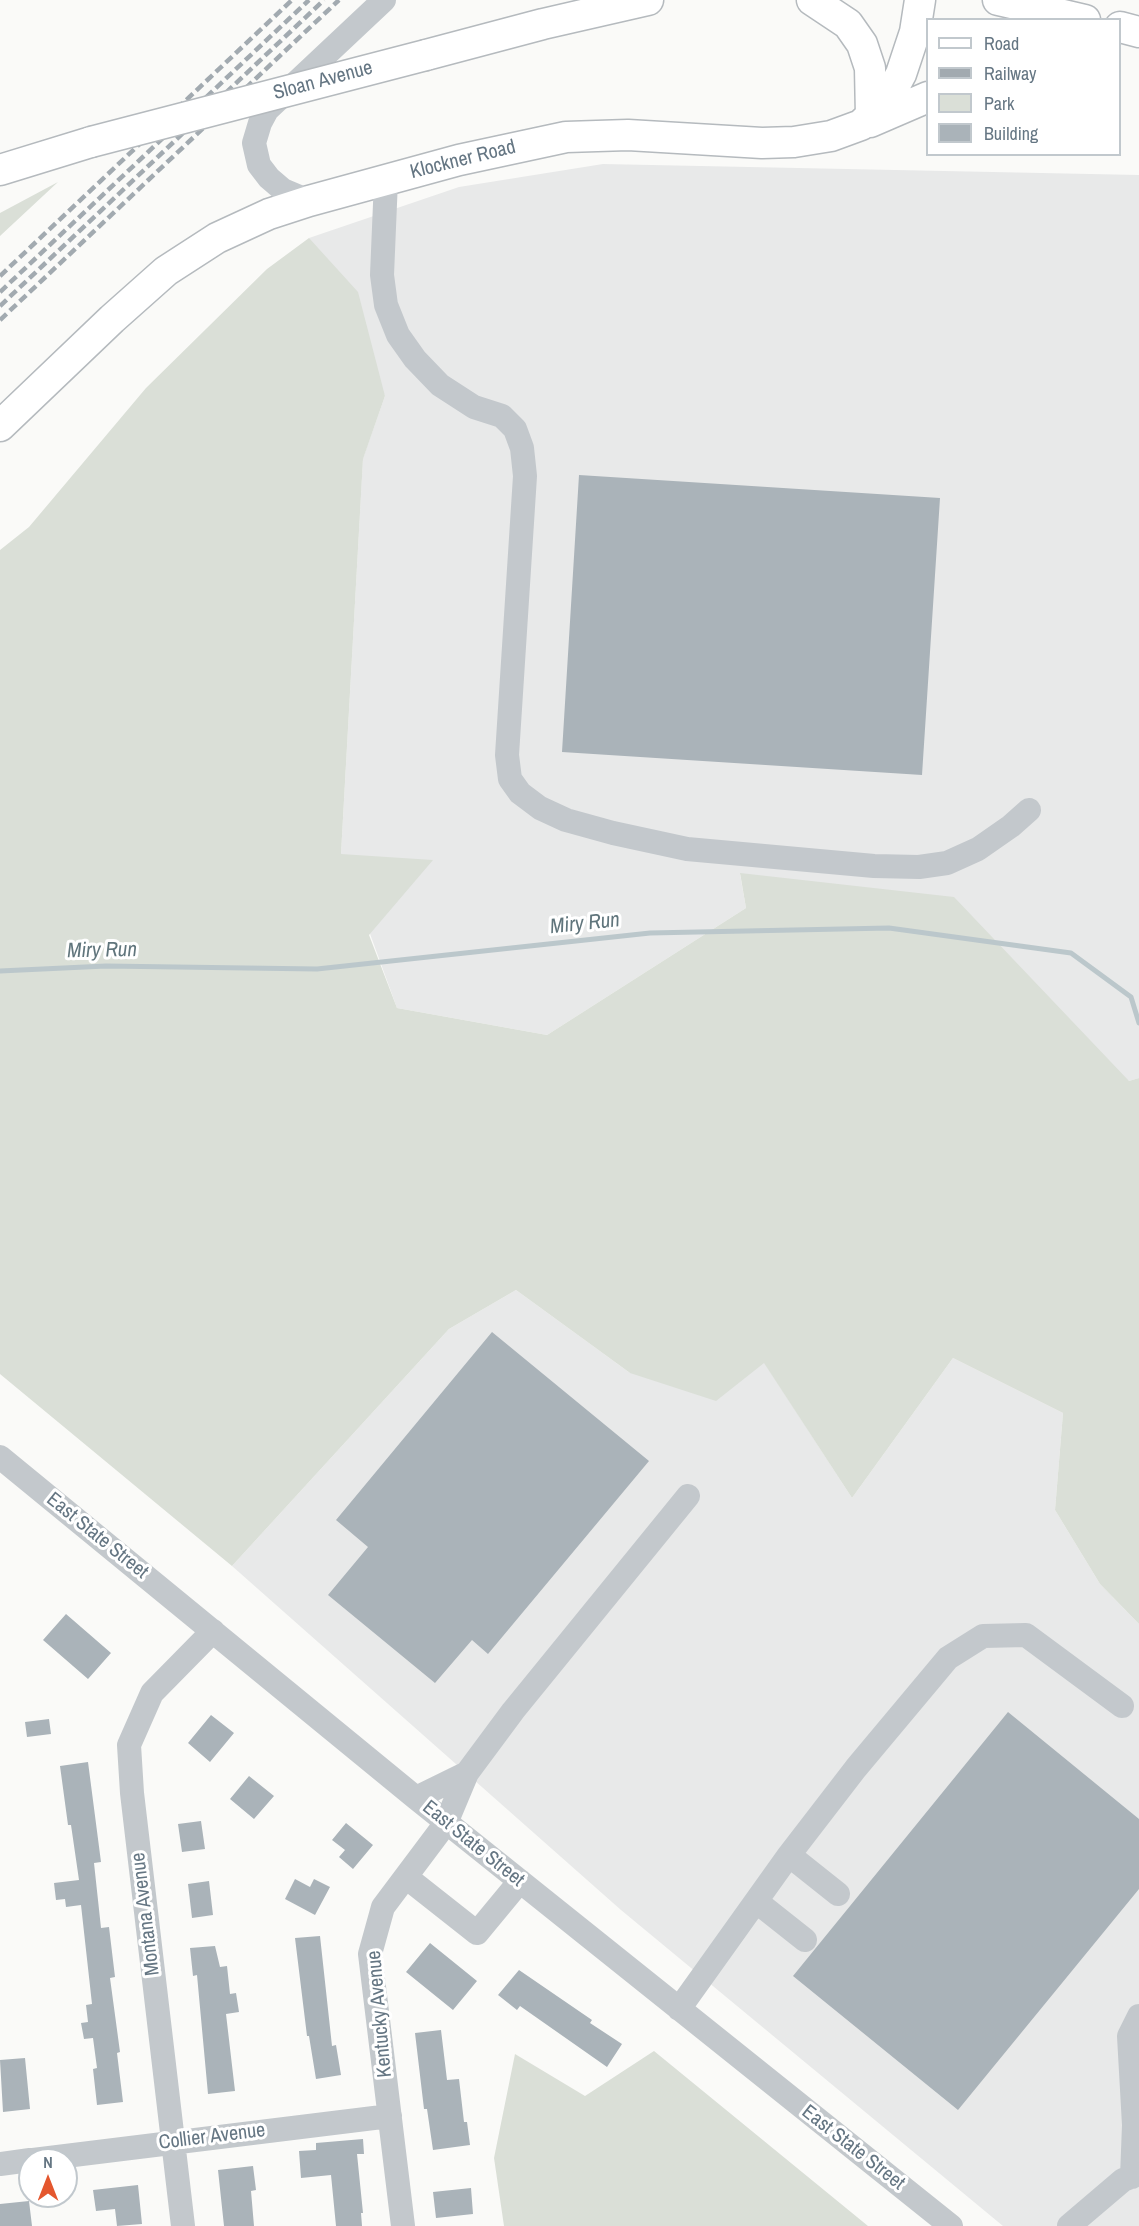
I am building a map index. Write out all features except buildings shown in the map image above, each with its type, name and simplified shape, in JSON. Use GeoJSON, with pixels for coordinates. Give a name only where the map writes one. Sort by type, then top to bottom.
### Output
{"type":"FeatureCollection","features":[{"type":"Feature","properties":{"kind":"main road","name":"Sloan Avenue"},"geometry":{"type":"LineString","coordinates":[[0,170],[62,150],[543,24],[648,0]]}},
{"type":"Feature","properties":{"kind":"main road"},"geometry":{"type":"LineString","coordinates":[[812,0],[848,24],[862,44],[871,77],[866,121],[926,97]]}},
{"type":"Feature","properties":{"kind":"main road","name":"Klockner Road"},"geometry":{"type":"LineString","coordinates":[[0,426],[119,312],[166,271],[217,238],[269,214],[386,180],[495,152],[566,137],[628,135],[762,143],[794,142],[831,136],[866,121],[887,100],[901,74],[915,32],[920,0]]}},
{"type":"Feature","properties":{"kind":"main road"},"geometry":{"type":"LineString","coordinates":[[998,0],[1065,18]]}},
{"type":"Feature","properties":{"kind":"main road"},"geometry":{"type":"LineString","coordinates":[[1121,28],[1139,32]]}},
{"type":"Feature","properties":{"kind":"street"},"geometry":{"type":"LineString","coordinates":[[309,201],[283,190],[259,165],[254,143],[260,123],[267,110],[384,0]]}},
{"type":"Feature","properties":{"kind":"street"},"geometry":{"type":"LineString","coordinates":[[386,180],[382,275],[386,305],[398,335],[415,359],[440,385],[474,407],[502,416],[515,429],[522,448],[525,476],[507,755],[510,779],[520,793],[540,808],[566,820],[613,834],[687,849],[874,866],[919,867],[947,863],[978,849],[1029,810]]}},
{"type":"Feature","properties":{"kind":"street","name":"East State Street"},"geometry":{"type":"LineString","coordinates":[[0,1457],[446,1823],[951,2226]]}},
{"type":"Feature","properties":{"kind":"street"},"geometry":{"type":"LineString","coordinates":[[416,1798],[466,1773],[688,1496]]}},
{"type":"Feature","properties":{"kind":"street","name":"Montana Avenue"},"geometry":{"type":"LineString","coordinates":[[183,2226],[132,1793],[129,1745],[152,1693],[213,1630]]}},
{"type":"Feature","properties":{"kind":"street"},"geometry":{"type":"LineString","coordinates":[[679,2009],[789,1855],[856,1768],[948,1658],[982,1636],[1026,1635],[1122,1706]]}},
{"type":"Feature","properties":{"kind":"street","name":"Kentucky Avenue"},"geometry":{"type":"LineString","coordinates":[[403,2226],[370,1954],[383,1907],[446,1823],[466,1773]]}},
{"type":"Feature","properties":{"kind":"street"},"geometry":{"type":"LineString","coordinates":[[789,1855],[838,1894]]}},
{"type":"Feature","properties":{"kind":"street"},"geometry":{"type":"LineString","coordinates":[[406,1877],[477,1933],[520,1881]]}},
{"type":"Feature","properties":{"kind":"street"},"geometry":{"type":"LineString","coordinates":[[757,1902],[805,1940]]}},
{"type":"Feature","properties":{"kind":"street"},"geometry":{"type":"LineString","coordinates":[[1069,2226],[1123,2180],[1135,2175],[1136,2098],[1129,2036],[1139,2016]]}},
{"type":"Feature","properties":{"kind":"street","name":"Collier Avenue"},"geometry":{"type":"LineString","coordinates":[[78,2154],[390,2116]]}},
{"type":"Feature","properties":{"kind":"street","name":"Collier Avenue"},"geometry":{"type":"LineString","coordinates":[[0,2164],[18,2162]]}},
{"type":"Feature","properties":{"kind":"shaded area"},"geometry":{"type":"Polygon","coordinates":[[[603,164],[1139,175],[1139,1078],[1129,1081],[740,874],[746,908],[547,1035],[397,1008],[341,854],[363,458],[385,396],[309,238],[459,187],[603,164]]]}},
{"type":"Feature","properties":{"kind":"shaded area"},"geometry":{"type":"Polygon","coordinates":[[[516,1290],[630,1373],[764,1362],[852,1498],[953,1358],[1063,1413],[1055,1510],[1100,1584],[1139,1624],[1139,2226],[1003,2226],[621,1910],[232,1566],[449,1329],[516,1290]]]}},
{"type":"Feature","properties":{"kind":"green space"},"geometry":{"type":"Polygon","coordinates":[[[58,182],[0,236],[0,213],[58,182]]]}},
{"type":"Feature","properties":{"kind":"green space"},"geometry":{"type":"Polygon","coordinates":[[[309,238],[358,292],[385,396],[363,459],[341,854],[433,860],[369,935],[397,1008],[547,1035],[746,908],[740,873],[954,897],[1129,1081],[1139,1078],[1139,1624],[1100,1584],[1055,1510],[1063,1413],[953,1358],[852,1498],[764,1363],[716,1401],[630,1373],[516,1290],[449,1329],[232,1566],[0,1374],[0,550],[29,527],[146,388],[267,269],[309,238]]]}},
{"type":"Feature","properties":{"kind":"green space"},"geometry":{"type":"Polygon","coordinates":[[[654,2051],[868,2226],[504,2226],[494,2158],[515,2054],[585,2096],[654,2051]]]}},
{"type":"Feature","properties":{"kind":"waterway","name":"Miry Run"},"geometry":{"type":"LineString","coordinates":[[0,971],[106,966],[317,969],[650,933],[889,928],[1071,953],[1131,997],[1139,1023]]}},
{"type":"Feature","properties":{"kind":"railway"},"geometry":{"type":"LineString","coordinates":[[0,276],[292,0]]}},
{"type":"Feature","properties":{"kind":"railway"},"geometry":{"type":"LineString","coordinates":[[0,292],[309,0]]}},
{"type":"Feature","properties":{"kind":"railway"},"geometry":{"type":"LineString","coordinates":[[0,306],[324,0]]}},
{"type":"Feature","properties":{"kind":"railway"},"geometry":{"type":"LineString","coordinates":[[0,320],[339,0]]}}]}
